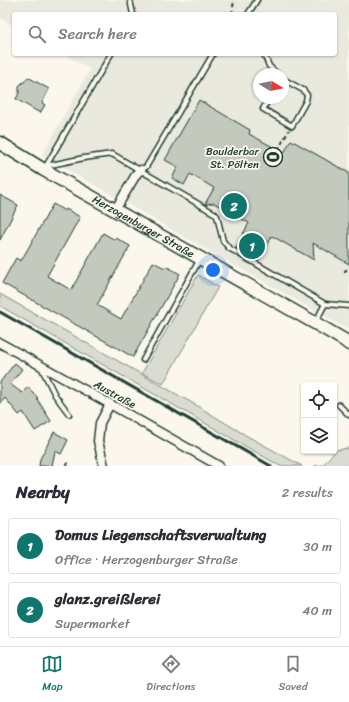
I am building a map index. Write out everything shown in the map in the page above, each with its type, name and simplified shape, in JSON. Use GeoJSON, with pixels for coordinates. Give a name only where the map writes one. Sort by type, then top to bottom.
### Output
{"type":"FeatureCollection","features":[{"type":"Feature","properties":{"kind":"street","name":"Herzogenburger Straße"},"geometry":{"type":"LineString","coordinates":[[0,143],[315,323],[349,344]]}},
{"type":"Feature","properties":{"kind":"street"},"geometry":{"type":"LineString","coordinates":[[115,210],[137,173],[141,170]]}},
{"type":"Feature","properties":{"kind":"street","name":"Austraße"},"geometry":{"type":"LineString","coordinates":[[0,343],[219,466]]}},
{"type":"Feature","properties":{"kind":"street"},"geometry":{"type":"LineString","coordinates":[[104,466],[98,441],[100,424],[110,404]]}},
{"type":"Feature","properties":{"kind":"lane"},"geometry":{"type":"LineString","coordinates":[[130,0],[133,12]]}},
{"type":"Feature","properties":{"kind":"lane"},"geometry":{"type":"LineString","coordinates":[[249,12],[257,0]]}},
{"type":"Feature","properties":{"kind":"lane"},"geometry":{"type":"LineString","coordinates":[[45,168],[109,56]]}},
{"type":"Feature","properties":{"kind":"lane"},"geometry":{"type":"LineString","coordinates":[[141,170],[146,167],[212,56]]}},
{"type":"Feature","properties":{"kind":"lane"},"geometry":{"type":"LineString","coordinates":[[265,56],[271,68]]}},
{"type":"Feature","properties":{"kind":"lane"},"geometry":{"type":"LineString","coordinates":[[266,104],[264,109],[292,126],[306,101],[307,95],[303,90],[289,82]]}},
{"type":"Feature","properties":{"kind":"lane"},"geometry":{"type":"LineString","coordinates":[[45,168],[84,158],[112,154],[214,213],[217,216],[223,241],[229,248],[325,304],[349,306]]}},
{"type":"Feature","properties":{"kind":"lane"},"geometry":{"type":"LineString","coordinates":[[142,360],[200,258]]}},
{"type":"Feature","properties":{"kind":"lane"},"geometry":{"type":"LineString","coordinates":[[315,323],[325,304]]}},
{"type":"Feature","properties":{"kind":"lane"},"geometry":{"type":"LineString","coordinates":[[40,365],[55,396],[69,414]]}},
{"type":"Feature","properties":{"kind":"lane"},"geometry":{"type":"LineString","coordinates":[[339,405],[349,415]]}},
{"type":"Feature","properties":{"kind":"path"},"geometry":{"type":"LineString","coordinates":[[232,12],[234,0]]}},
{"type":"Feature","properties":{"kind":"path"},"geometry":{"type":"LineString","coordinates":[[278,150],[292,126]]}},
{"type":"Feature","properties":{"kind":"path"},"geometry":{"type":"LineString","coordinates":[[344,272],[349,267]]}},
{"type":"Feature","properties":{"kind":"path"},"geometry":{"type":"LineString","coordinates":[[67,466],[68,462]]}},
{"type":"Feature","properties":{"kind":"shaded area"},"geometry":{"type":"Polygon","coordinates":[[[0,0],[349,0],[349,330],[42,155],[90,69],[67,56],[337,56],[337,12],[12,12],[12,25],[0,18],[0,0]]]}},
{"type":"Feature","properties":{"kind":"shaded area"},"geometry":{"type":"Polygon","coordinates":[[[198,275],[218,287],[163,384],[142,373],[198,275]]]}},
{"type":"Feature","properties":{"kind":"shaded area"},"geometry":{"type":"Polygon","coordinates":[[[0,294],[302,466],[280,466],[0,306],[0,294]]]}},
{"type":"Feature","properties":{"kind":"shaded area"},"geometry":{"type":"Polygon","coordinates":[[[349,448],[349,466],[315,466],[323,465],[333,454],[337,454],[337,450],[349,448]]]}},
{"type":"Feature","properties":{"kind":"building"},"geometry":{"type":"Polygon","coordinates":[[[28,77],[49,89],[42,103],[45,105],[40,113],[16,99],[19,93],[19,86],[28,77]]]}},
{"type":"Feature","properties":{"kind":"building"},"geometry":{"type":"Polygon","coordinates":[[[199,100],[250,130],[249,134],[284,153],[291,140],[349,173],[349,264],[313,243],[314,260],[272,236],[259,260],[236,247],[249,223],[214,203],[205,204],[214,188],[190,174],[184,185],[172,178],[178,167],[165,160],[199,100]]]}},
{"type":"Feature","properties":{"kind":"building"},"geometry":{"type":"Polygon","coordinates":[[[0,195],[18,205],[0,240],[0,195]]]}},
{"type":"Feature","properties":{"kind":"building"},"geometry":{"type":"Polygon","coordinates":[[[53,204],[80,217],[47,276],[71,290],[103,233],[130,246],[97,305],[121,319],[153,262],[165,268],[166,266],[180,274],[133,357],[2,283],[16,258],[21,261],[53,204]]]}},
{"type":"Feature","properties":{"kind":"building"},"geometry":{"type":"Polygon","coordinates":[[[15,363],[22,369],[10,384],[22,393],[28,387],[38,398],[37,399],[51,421],[35,431],[23,412],[19,415],[5,398],[0,404],[0,382],[15,363]]]}},
{"type":"Feature","properties":{"kind":"building"},"geometry":{"type":"Polygon","coordinates":[[[54,432],[68,440],[61,454],[55,451],[52,466],[39,466],[40,459],[54,432]]]}},
{"type":"Feature","properties":{"kind":"railway"},"geometry":{"type":"LineString","coordinates":[[0,312],[271,466]]}},
{"type":"Feature","properties":{"kind":"place","name":"Boulderbar St. Pölten"},"geometry":{"type":"Point","coordinates":[273,157]}},
{"type":"Feature","properties":{"kind":"place","name":"glanz.greißlerei"},"geometry":{"type":"Point","coordinates":[234,206]}},
{"type":"Feature","properties":{"kind":"place","name":"Domus Liegenschaftsverwaltung"},"geometry":{"type":"Point","coordinates":[252,246]}}]}
